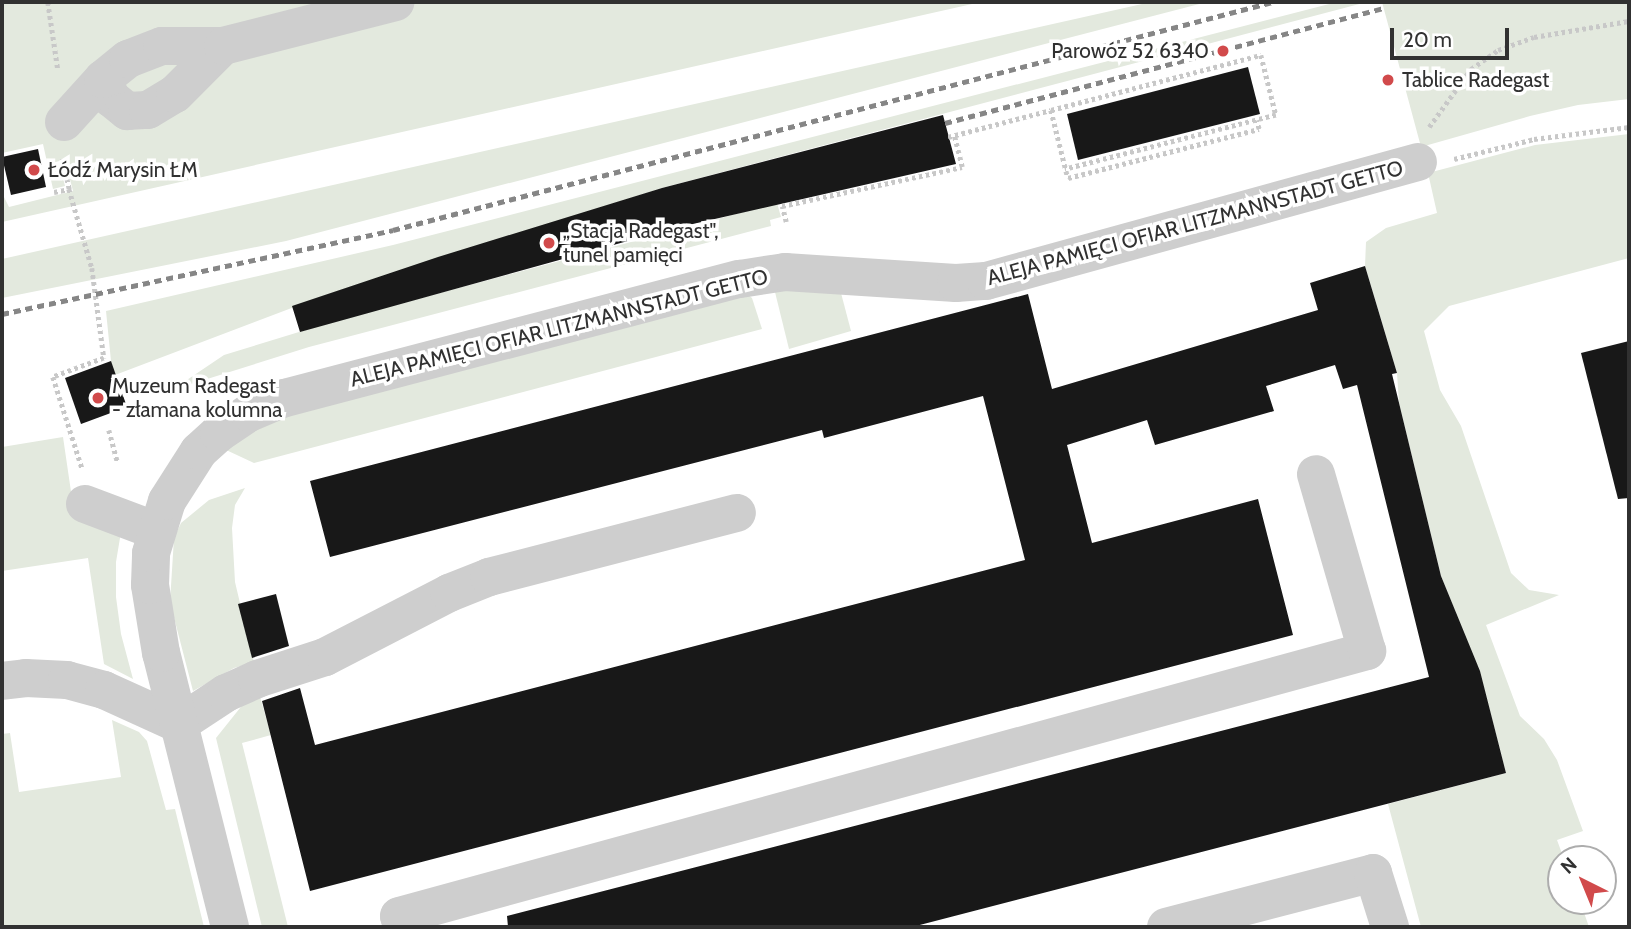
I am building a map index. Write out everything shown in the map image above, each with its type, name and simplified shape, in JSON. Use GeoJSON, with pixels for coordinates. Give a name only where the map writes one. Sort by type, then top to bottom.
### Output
{"type":"FeatureCollection","features":[{"type":"Feature","properties":{"kind":"street"},"geometry":{"type":"LineString","coordinates":[[64,122],[103,79],[128,59],[162,46],[223,46],[395,2]]}},
{"type":"Feature","properties":{"kind":"street"},"geometry":{"type":"LineString","coordinates":[[103,79],[111,98],[127,111],[148,110],[175,94],[223,46]]}},
{"type":"Feature","properties":{"kind":"street","name":"ALEJA PAMIĘCI OFIAR LITZMANNSTADT GETTO"},"geometry":{"type":"LineString","coordinates":[[230,927],[152,611],[151,553],[167,501],[199,451],[219,433],[249,413],[285,398],[740,279],[785,272],[956,283],[986,281],[1413,163]]}},
{"type":"Feature","properties":{"kind":"street"},"geometry":{"type":"LineString","coordinates":[[402,927],[399,916],[1367,652],[1316,474]]}},
{"type":"Feature","properties":{"kind":"street"},"geometry":{"type":"LineString","coordinates":[[85,503],[156,531]]}},
{"type":"Feature","properties":{"kind":"street"},"geometry":{"type":"LineString","coordinates":[[2,681],[26,678],[67,680],[104,690],[179,724],[226,693],[257,679],[325,657],[449,593],[489,577],[737,513]]}},
{"type":"Feature","properties":{"kind":"street"},"geometry":{"type":"LineString","coordinates":[[1166,927],[1373,873],[1390,927]]}},
{"type":"Feature","properties":{"kind":"path"},"geometry":{"type":"LineString","coordinates":[[1629,21],[1534,37],[1498,50],[1471,69],[1437,111],[1413,163],[1426,167],[1534,139],[1629,127]]}},
{"type":"Feature","properties":{"kind":"path"},"geometry":{"type":"LineString","coordinates":[[786,222],[782,206],[962,167],[951,136],[1261,55],[1276,115],[1126,151],[1065,169]]}},
{"type":"Feature","properties":{"kind":"path"},"geometry":{"type":"LineString","coordinates":[[1051,110],[1068,178],[1259,130],[1256,120]]}},
{"type":"Feature","properties":{"kind":"path"},"geometry":{"type":"LineString","coordinates":[[62,161],[92,268],[104,358],[53,377],[60,406],[79,456],[85,503]]}},
{"type":"Feature","properties":{"kind":"path"},"geometry":{"type":"LineString","coordinates":[[54,192],[69,189]]}},
{"type":"Feature","properties":{"kind":"path"},"geometry":{"type":"LineString","coordinates":[[109,430],[118,463]]}},
{"type":"Feature","properties":{"kind":"shaded area"},"geometry":{"type":"Polygon","coordinates":[[[2,2],[981,2],[2,222],[2,193],[9,207],[73,191],[65,160],[59,162],[65,186],[53,189],[43,144],[2,153],[2,2]]]}},
{"type":"Feature","properties":{"kind":"shaded area"},"geometry":{"type":"Polygon","coordinates":[[[1151,2],[1207,2],[286,241],[2,298],[2,259],[1151,2]]]}},
{"type":"Feature","properties":{"kind":"shaded area"},"geometry":{"type":"Polygon","coordinates":[[[1337,2],[1367,2],[662,188],[326,295],[115,375],[106,311],[393,245],[1337,2]]]}},
{"type":"Feature","properties":{"kind":"shaded area"},"geometry":{"type":"Polygon","coordinates":[[[1382,2],[1629,2],[1629,99],[1578,105],[1530,116],[1421,147],[1382,2]]]}},
{"type":"Feature","properties":{"kind":"shaded area"},"geometry":{"type":"Polygon","coordinates":[[[1629,134],[1629,258],[1449,306],[1424,331],[1440,390],[1461,426],[1511,573],[1529,590],[1559,595],[1486,625],[1520,716],[1544,739],[1557,760],[1583,831],[1557,840],[1559,845],[1547,845],[1547,915],[1585,915],[1589,927],[1421,927],[1388,804],[1506,773],[1478,665],[1452,671],[1456,613],[1441,576],[1399,403],[1397,373],[1365,266],[1366,242],[1386,228],[1437,213],[1428,173],[1535,145],[1629,134]]]}},
{"type":"Feature","properties":{"kind":"shaded area"},"geometry":{"type":"Polygon","coordinates":[[[777,203],[781,217],[770,220],[771,226],[309,347],[172,390],[224,355],[335,321],[777,203]]]}},
{"type":"Feature","properties":{"kind":"shaded area"},"geometry":{"type":"Polygon","coordinates":[[[774,288],[841,293],[851,331],[789,349],[774,288]]]}},
{"type":"Feature","properties":{"kind":"shaded area"},"geometry":{"type":"Polygon","coordinates":[[[743,291],[752,298],[762,329],[254,463],[224,449],[256,422],[743,291]]]}},
{"type":"Feature","properties":{"kind":"shaded area"},"geometry":{"type":"Polygon","coordinates":[[[63,437],[74,512],[121,532],[116,562],[116,597],[121,634],[133,679],[104,664],[88,558],[2,571],[2,447],[63,437]]]}},
{"type":"Feature","properties":{"kind":"shaded area"},"geometry":{"type":"Polygon","coordinates":[[[245,488],[235,505],[232,528],[235,582],[254,662],[234,668],[193,691],[170,602],[174,538],[181,523],[209,500],[245,488]]]}},
{"type":"Feature","properties":{"kind":"shaded area"},"geometry":{"type":"Polygon","coordinates":[[[260,697],[271,735],[242,743],[288,927],[262,927],[216,738],[244,703],[260,697]]]}},
{"type":"Feature","properties":{"kind":"shaded area"},"geometry":{"type":"Polygon","coordinates":[[[112,720],[139,732],[147,741],[166,810],[175,809],[204,927],[2,927],[2,734],[10,733],[19,792],[121,777],[112,720]]]}},
{"type":"Feature","properties":{"kind":"building"},"geometry":{"type":"Polygon","coordinates":[[[1248,67],[1260,114],[1078,160],[1067,114],[1248,67]]]}},
{"type":"Feature","properties":{"kind":"building","name":"„Stacja Radegast\", tunel pamięci"},"geometry":{"type":"Polygon","coordinates":[[[943,115],[956,164],[671,229],[300,332],[292,306],[438,257],[662,188],[943,115]]]}},
{"type":"Feature","properties":{"kind":"building"},"geometry":{"type":"Polygon","coordinates":[[[38,149],[46,187],[11,195],[2,157],[38,149]]]}},
{"type":"Feature","properties":{"kind":"building"},"geometry":{"type":"Polygon","coordinates":[[[1365,266],[1397,373],[1392,374],[1441,576],[1480,671],[1506,773],[912,927],[508,927],[507,916],[1429,677],[1357,385],[1343,389],[1335,365],[1266,386],[1274,411],[1155,445],[1147,420],[1067,445],[1092,543],[1258,499],[1293,635],[310,891],[262,701],[300,688],[315,745],[1025,560],[983,396],[824,438],[822,430],[330,557],[310,481],[1028,294],[1052,389],[1318,310],[1310,283],[1365,266]]]}},
{"type":"Feature","properties":{"kind":"building"},"geometry":{"type":"Polygon","coordinates":[[[1629,341],[1629,498],[1618,499],[1581,353],[1629,341]]]}},
{"type":"Feature","properties":{"kind":"building","name":"Muzeum Radegast - złamana kolumna"},"geometry":{"type":"Polygon","coordinates":[[[111,361],[127,407],[81,424],[65,378],[111,361]]]}},
{"type":"Feature","properties":{"kind":"building"},"geometry":{"type":"Polygon","coordinates":[[[276,594],[289,646],[252,658],[238,604],[276,594]]]}},
{"type":"Feature","properties":{"kind":"railway"},"geometry":{"type":"LineString","coordinates":[[2,314],[393,230],[1273,2]]}},
{"type":"Feature","properties":{"kind":"railway"},"geometry":{"type":"LineString","coordinates":[[945,123],[1383,8]]}},
{"type":"Feature","properties":{"kind":"place","name":"Parowóz 52 6340"},"geometry":{"type":"Point","coordinates":[1223,51]}},
{"type":"Feature","properties":{"kind":"place","name":"Tablice Radegast"},"geometry":{"type":"Point","coordinates":[1388,80]}},
{"type":"Feature","properties":{"kind":"place","name":"Łódź Marysin ŁM"},"geometry":{"type":"Point","coordinates":[34,170]}},
{"type":"Feature","properties":{"kind":"place","name":"„Stacja Radegast\", tunel pamięci"},"geometry":{"type":"Point","coordinates":[549,243]}},
{"type":"Feature","properties":{"kind":"place","name":"Muzeum Radegast - złamana kolumna"},"geometry":{"type":"Point","coordinates":[98,398]}}]}
